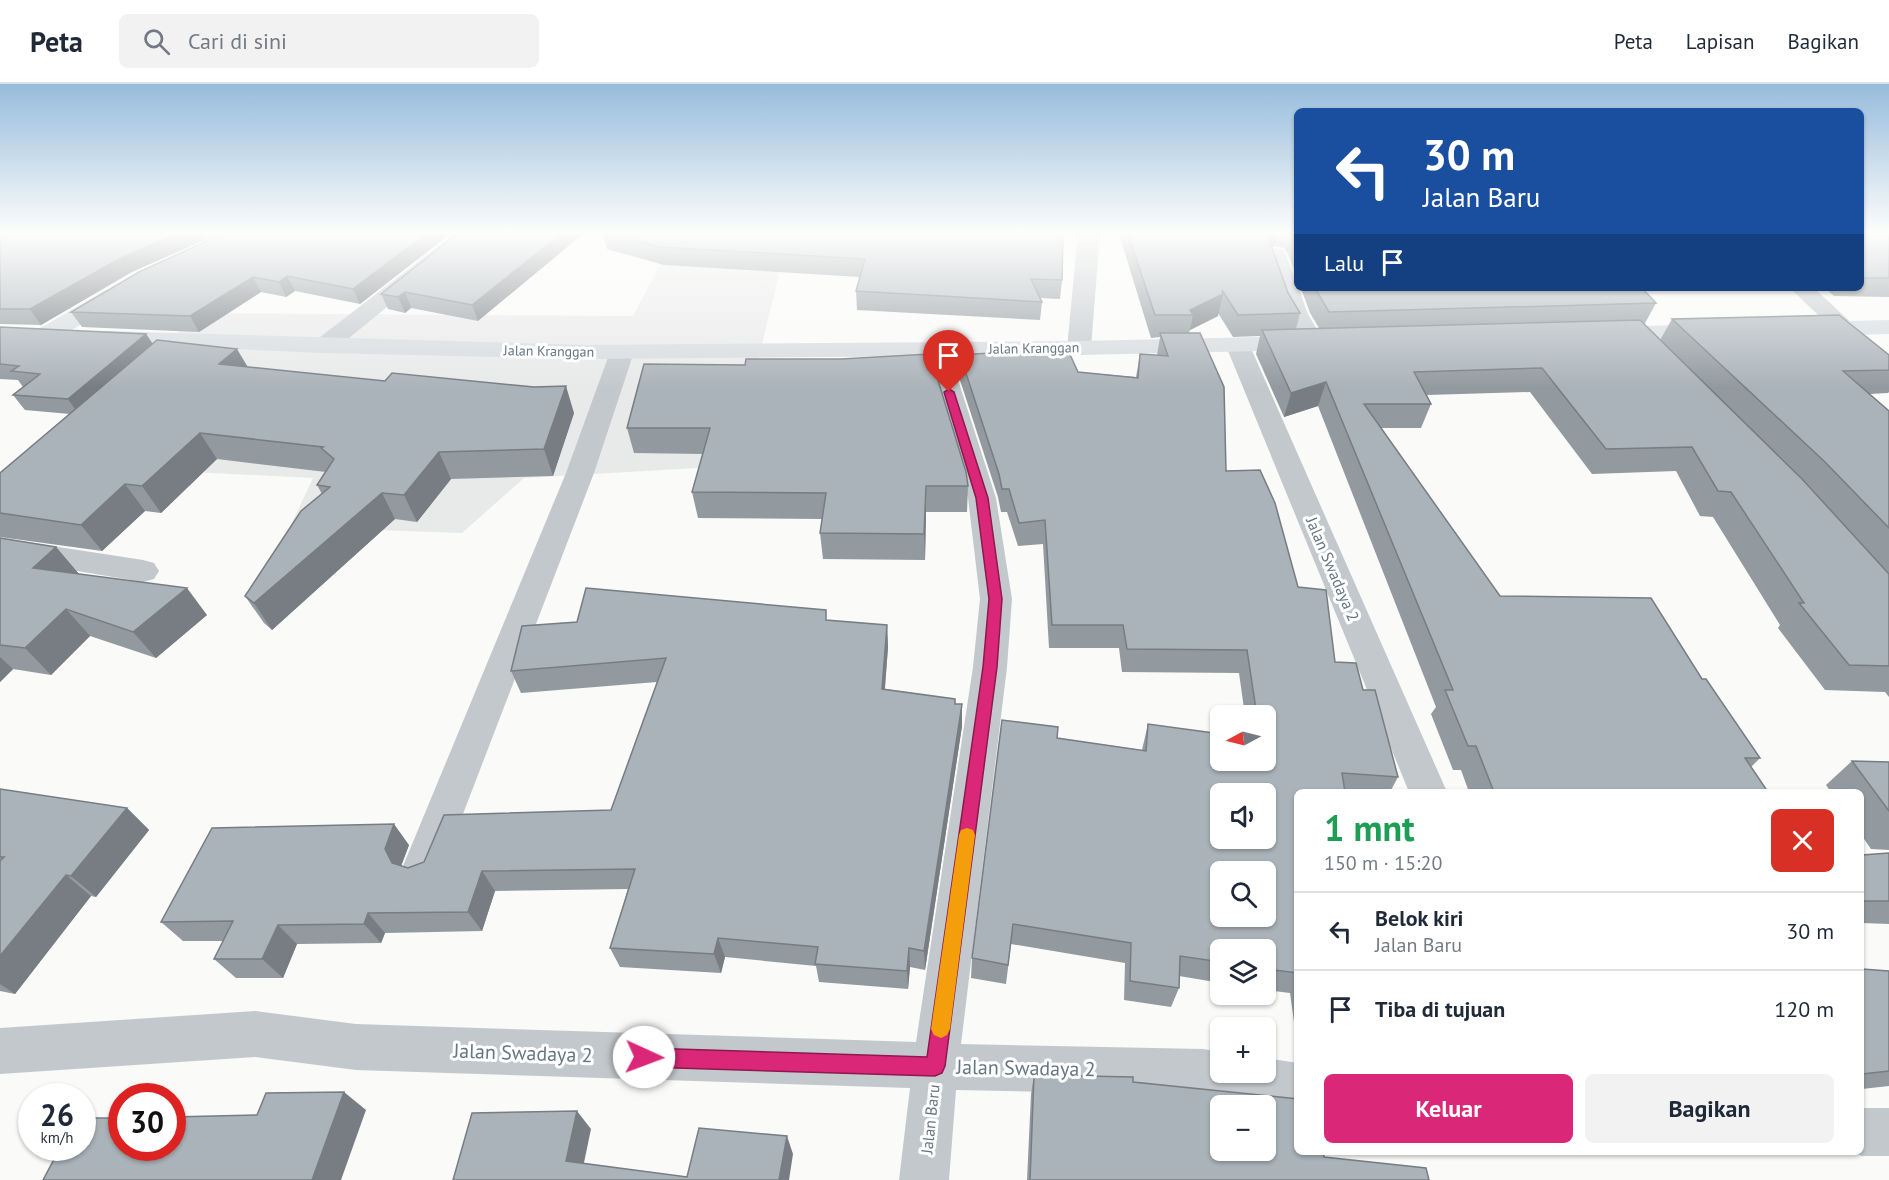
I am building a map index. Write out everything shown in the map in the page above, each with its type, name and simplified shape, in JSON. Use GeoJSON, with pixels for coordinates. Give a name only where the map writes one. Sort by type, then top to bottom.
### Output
{"type":"FeatureCollection","features":[{"type":"Feature","properties":{"kind":"main road","name":"Jalan Kranggan"},"geometry":{"type":"LineString","coordinates":[[130,286],[34,335],[324,346],[622,352],[1238,346],[1325,342]]}},
{"type":"Feature","properties":{"kind":"main road"},"geometry":{"type":"LineString","coordinates":[[1786,329],[1889,327]]}},
{"type":"Feature","properties":{"kind":"main road"},"geometry":{"type":"LineString","coordinates":[[1585,335],[1739,331]]}},
{"type":"Feature","properties":{"kind":"street"},"geometry":{"type":"LineString","coordinates":[[324,346],[402,285]]}},
{"type":"Feature","properties":{"kind":"street"},"geometry":{"type":"LineString","coordinates":[[1079,348],[1085,285]]}},
{"type":"Feature","properties":{"kind":"street"},"geometry":{"type":"LineString","coordinates":[[1286,285],[1296,314],[1325,342]]}},
{"type":"Feature","properties":{"kind":"street"},"geometry":{"type":"LineString","coordinates":[[1804,291],[1845,328]]}},
{"type":"Feature","properties":{"kind":"street"},"geometry":{"type":"LineString","coordinates":[[1632,333],[1661,360]]}},
{"type":"Feature","properties":{"kind":"street"},"geometry":{"type":"LineString","coordinates":[[158,364],[185,340]]}},
{"type":"Feature","properties":{"kind":"street","name":"Jalan Swadaya 2"},"geometry":{"type":"LineString","coordinates":[[1238,346],[1427,789]]}},
{"type":"Feature","properties":{"kind":"street","name":"Jalan Baru"},"geometry":{"type":"LineString","coordinates":[[924,1180],[935,1066],[989,678],[996,599],[982,498],[936,349]]}},
{"type":"Feature","properties":{"kind":"street"},"geometry":{"type":"LineString","coordinates":[[422,868],[580,473],[622,352]]}},
{"type":"Feature","properties":{"kind":"street"},"geometry":{"type":"LineString","coordinates":[[0,548],[143,571]]}},
{"type":"Feature","properties":{"kind":"street","name":"Jalan Swadaya 2"},"geometry":{"type":"LineString","coordinates":[[0,1051],[255,1034],[356,1047],[935,1066],[1203,1072],[1294,1085]]}},
{"type":"Feature","properties":{"kind":"street"},"geometry":{"type":"LineString","coordinates":[[1864,1132],[1889,1132]]}},
{"type":"Feature","properties":{"kind":"shaded area"},"geometry":{"type":"Polygon","coordinates":[[[649,285],[776,285],[732,466],[524,478],[462,533],[290,527],[313,478],[154,470],[106,402],[198,313],[633,316],[649,285]]]}},
{"type":"Feature","properties":{"kind":"building"},"geometry":{"type":"Polygon","coordinates":[[[0,285],[73,285],[30,309],[0,309],[0,285]]]}},
{"type":"Feature","properties":{"kind":"building"},"geometry":{"type":"Polygon","coordinates":[[[117,285],[240,285],[190,316],[71,312],[117,285]]]}},
{"type":"Feature","properties":{"kind":"building"},"geometry":{"type":"Polygon","coordinates":[[[333,285],[358,285],[353,289],[333,285]]]}},
{"type":"Feature","properties":{"kind":"building"},"geometry":{"type":"Polygon","coordinates":[[[392,285],[497,285],[472,305],[405,292],[398,297],[381,294],[392,285]]]}},
{"type":"Feature","properties":{"kind":"building"},"geometry":{"type":"Polygon","coordinates":[[[858,285],[1034,285],[1042,302],[856,291],[858,285]]]}},
{"type":"Feature","properties":{"kind":"building"},"geometry":{"type":"Polygon","coordinates":[[[1145,285],[1285,285],[1300,313],[1238,315],[1222,290],[1223,294],[1190,310],[1193,315],[1155,315],[1145,285]]]}},
{"type":"Feature","properties":{"kind":"building"},"geometry":{"type":"Polygon","coordinates":[[[1317,291],[1645,291],[1656,303],[1329,312],[1317,291]]]}},
{"type":"Feature","properties":{"kind":"building"},"geometry":{"type":"Polygon","coordinates":[[[1839,315],[1889,355],[1889,370],[1843,371],[1889,411],[1889,528],[1825,462],[1672,319],[1839,315]]]}},
{"type":"Feature","properties":{"kind":"building"},"geometry":{"type":"Polygon","coordinates":[[[1640,320],[1802,479],[1889,574],[1889,666],[1849,665],[1799,603],[1804,603],[1731,492],[1718,491],[1692,447],[1606,449],[1542,368],[1414,372],[1431,404],[1364,404],[1500,596],[1651,598],[1702,679],[1706,679],[1760,758],[1745,758],[1766,789],[1493,789],[1476,746],[1468,746],[1445,690],[1453,690],[1326,382],[1291,393],[1262,330],[1640,320]]]}},
{"type":"Feature","properties":{"kind":"building"},"geometry":{"type":"Polygon","coordinates":[[[0,327],[146,334],[68,399],[13,395],[40,374],[11,371],[19,366],[0,364],[0,327]]]}},
{"type":"Feature","properties":{"kind":"building"},"geometry":{"type":"Polygon","coordinates":[[[1160,333],[1200,333],[1224,387],[1226,471],[1260,470],[1275,503],[1298,587],[1326,590],[1335,662],[1356,663],[1363,690],[1375,690],[1398,777],[1342,773],[1345,789],[1294,789],[1294,972],[1276,970],[1276,939],[1210,939],[1210,960],[1180,956],[1179,988],[1130,981],[1131,943],[1013,924],[1008,965],[972,958],[1002,720],[1058,727],[1057,738],[1146,751],[1148,724],[1210,732],[1210,771],[1276,771],[1276,705],[1255,705],[1247,650],[1127,649],[1123,625],[1052,625],[1045,520],[1019,523],[1009,489],[1002,489],[960,355],[1067,348],[1078,372],[1138,378],[1140,354],[1168,356],[1160,333]]]}},
{"type":"Feature","properties":{"kind":"building"},"geometry":{"type":"Polygon","coordinates":[[[157,340],[237,349],[219,364],[385,381],[392,373],[534,387],[566,386],[544,449],[439,452],[404,495],[382,493],[254,603],[245,596],[301,511],[330,487],[317,485],[334,459],[321,448],[323,447],[200,433],[142,486],[125,484],[81,525],[0,513],[0,473],[157,340]]]}},
{"type":"Feature","properties":{"kind":"building"},"geometry":{"type":"Polygon","coordinates":[[[930,354],[966,472],[968,486],[926,486],[924,534],[820,533],[826,493],[692,492],[710,428],[627,428],[644,364],[745,365],[746,359],[841,359],[930,354]]]}},
{"type":"Feature","properties":{"kind":"building"},"geometry":{"type":"Polygon","coordinates":[[[0,538],[56,547],[33,568],[187,588],[133,632],[66,609],[25,648],[0,645],[0,538]]]}},
{"type":"Feature","properties":{"kind":"building"},"geometry":{"type":"Polygon","coordinates":[[[586,588],[826,610],[826,620],[887,625],[882,689],[955,699],[955,704],[962,704],[924,951],[909,948],[907,971],[815,964],[818,947],[718,938],[714,954],[610,948],[635,869],[482,871],[468,912],[368,913],[364,924],[278,925],[262,959],[214,959],[233,921],[161,922],[212,828],[394,824],[385,849],[392,863],[408,868],[424,862],[444,815],[611,810],[666,658],[511,671],[522,626],[577,622],[586,588]]]}},
{"type":"Feature","properties":{"kind":"building"},"geometry":{"type":"Polygon","coordinates":[[[1852,761],[1889,762],[1889,811],[1852,761]]]}},
{"type":"Feature","properties":{"kind":"building"},"geometry":{"type":"Polygon","coordinates":[[[0,789],[127,808],[71,876],[66,875],[0,956],[0,861],[4,857],[0,857],[0,789]]]}},
{"type":"Feature","properties":{"kind":"building"},"geometry":{"type":"Polygon","coordinates":[[[1889,853],[1889,901],[1864,901],[1864,855],[1889,853]]]}},
{"type":"Feature","properties":{"kind":"building"},"geometry":{"type":"Polygon","coordinates":[[[1864,969],[1889,971],[1889,1071],[1864,1074],[1864,969]]]}},
{"type":"Feature","properties":{"kind":"building"},"geometry":{"type":"Polygon","coordinates":[[[1034,1075],[1133,1077],[1133,1082],[1259,1095],[1210,1095],[1210,1161],[1276,1161],[1276,1097],[1294,1099],[1294,1155],[1324,1155],[1324,1157],[1426,1168],[1429,1180],[1030,1180],[1034,1075]]]}},
{"type":"Feature","properties":{"kind":"building"},"geometry":{"type":"Polygon","coordinates":[[[344,1092],[312,1180],[43,1180],[53,1161],[96,1161],[96,1118],[108,1118],[108,1161],[186,1161],[186,1117],[257,1115],[266,1093],[344,1092]]]}},
{"type":"Feature","properties":{"kind":"building"},"geometry":{"type":"Polygon","coordinates":[[[577,1111],[566,1161],[687,1177],[699,1128],[787,1136],[779,1180],[453,1180],[472,1113],[577,1111]]]}},
{"type":"Feature","properties":{"kind":"slow traffic"},"geometry":{"type":"LineString","coordinates":[[941,1029],[967,835]]}},
{"type":"Feature","properties":{"kind":"route"},"geometry":{"type":"LineString","coordinates":[[644,1057],[935,1066],[990,667],[996,599],[982,498],[949,392]]}}]}
